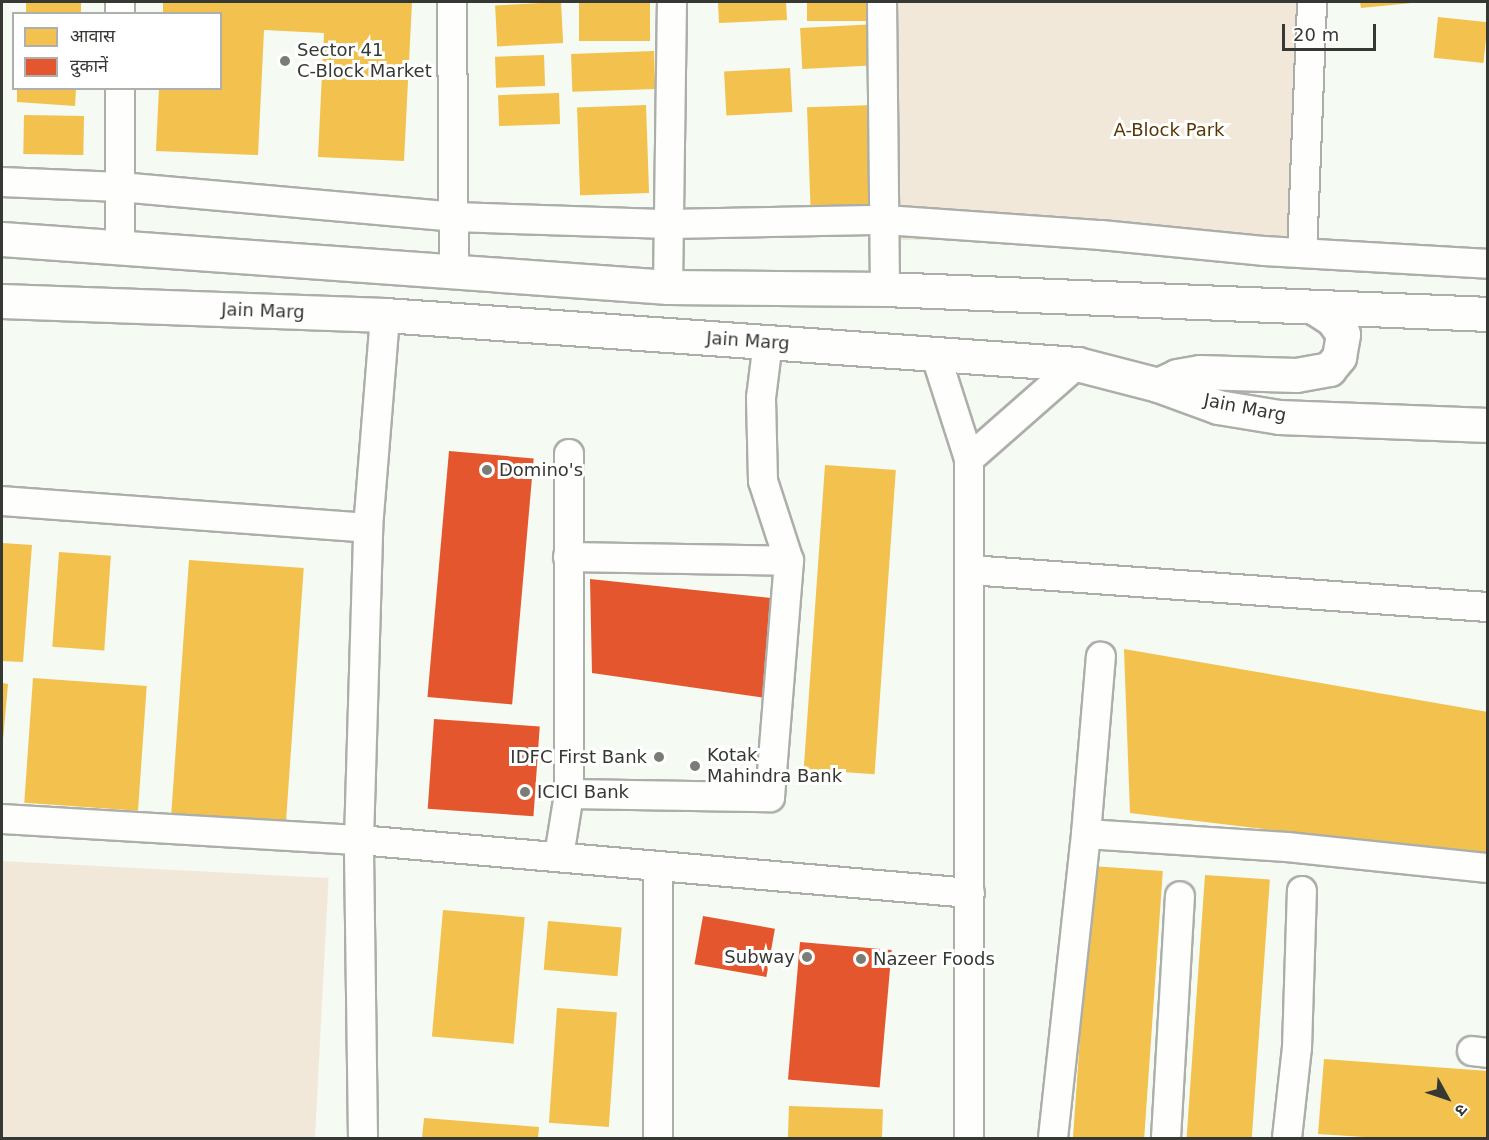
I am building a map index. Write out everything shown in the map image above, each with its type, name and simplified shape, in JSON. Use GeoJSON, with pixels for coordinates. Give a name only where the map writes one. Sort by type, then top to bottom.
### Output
{"type":"FeatureCollection","features":[{"type":"Feature","properties":{"kind":"street"},"geometry":{"type":"LineString","coordinates":[[452,2],[454,271]]}},
{"type":"Feature","properties":{"kind":"street"},"geometry":{"type":"LineString","coordinates":[[668,287],[672,2]]}},
{"type":"Feature","properties":{"kind":"street"},"geometry":{"type":"LineString","coordinates":[[882,2],[885,289]]}},
{"type":"Feature","properties":{"kind":"street"},"geometry":{"type":"LineString","coordinates":[[1302,253],[1312,2]]}},
{"type":"Feature","properties":{"kind":"street"},"geometry":{"type":"LineString","coordinates":[[120,90],[120,248]]}},
{"type":"Feature","properties":{"kind":"street"},"geometry":{"type":"LineString","coordinates":[[2,182],[120,187],[454,217],[669,224],[885,220],[1101,235],[1302,253],[1488,264]]}},
{"type":"Feature","properties":{"kind":"street"},"geometry":{"type":"LineString","coordinates":[[2,239],[668,287],[885,289],[1488,314]]}},
{"type":"Feature","properties":{"kind":"street","name":"Jain Marg"},"geometry":{"type":"LineString","coordinates":[[2,301],[385,315],[1077,364],[1158,385],[1218,407],[1279,417],[1488,425]]}},
{"type":"Feature","properties":{"kind":"street"},"geometry":{"type":"LineString","coordinates":[[1158,385],[1177,376],[1200,372],[1296,375],[1329,369],[1339,357],[1343,334],[1332,319],[1315,308]]}},
{"type":"Feature","properties":{"kind":"street"},"geometry":{"type":"LineString","coordinates":[[363,1138],[359,840],[368,528],[385,315]]}},
{"type":"Feature","properties":{"kind":"street"},"geometry":{"type":"LineString","coordinates":[[569,794],[770,797],[789,561],[763,481],[761,398],[768,342]]}},
{"type":"Feature","properties":{"kind":"street"},"geometry":{"type":"LineString","coordinates":[[935,353],[969,459],[969,1138]]}},
{"type":"Feature","properties":{"kind":"street"},"geometry":{"type":"LineString","coordinates":[[969,459],[1077,364]]}},
{"type":"Feature","properties":{"kind":"street"},"geometry":{"type":"LineString","coordinates":[[559,856],[569,794],[569,454]]}},
{"type":"Feature","properties":{"kind":"street"},"geometry":{"type":"LineString","coordinates":[[2,501],[368,528]]}},
{"type":"Feature","properties":{"kind":"street"},"geometry":{"type":"LineString","coordinates":[[568,557],[789,561]]}},
{"type":"Feature","properties":{"kind":"street"},"geometry":{"type":"LineString","coordinates":[[969,570],[1488,607]]}},
{"type":"Feature","properties":{"kind":"street"},"geometry":{"type":"LineString","coordinates":[[1053,1138],[1086,834],[1101,657]]}},
{"type":"Feature","properties":{"kind":"street"},"geometry":{"type":"LineString","coordinates":[[2,819],[359,840],[970,893]]}},
{"type":"Feature","properties":{"kind":"street"},"geometry":{"type":"LineString","coordinates":[[1086,834],[1287,847],[1488,868]]}},
{"type":"Feature","properties":{"kind":"street"},"geometry":{"type":"LineString","coordinates":[[658,867],[658,1138]]}},
{"type":"Feature","properties":{"kind":"street"},"geometry":{"type":"LineString","coordinates":[[1287,1138],[1297,1048],[1302,891]]}},
{"type":"Feature","properties":{"kind":"street"},"geometry":{"type":"LineString","coordinates":[[1166,1138],[1180,896]]}},
{"type":"Feature","properties":{"kind":"green space","name":"A-Block Park"},"geometry":{"type":"Polygon","coordinates":[[[892,2],[1302,2],[1302,240],[892,240],[892,2]]]}},
{"type":"Feature","properties":{"kind":"green space"},"geometry":{"type":"Polygon","coordinates":[[[2,861],[329,878],[315,1138],[2,1138],[2,861]]]}},
{"type":"Feature","properties":{"kind":"building: आवास"},"geometry":{"type":"Polygon","coordinates":[[[26,2],[81,2],[81,12],[26,12],[26,2]]]}},
{"type":"Feature","properties":{"kind":"building: आवास"},"geometry":{"type":"Polygon","coordinates":[[[163,2],[412,2],[404,161],[318,157],[324,33],[264,30],[258,155],[156,151],[159,90],[222,90],[222,12],[163,12],[163,2]]]}},
{"type":"Feature","properties":{"kind":"building: आवास"},"geometry":{"type":"Polygon","coordinates":[[[561,2],[563,43],[497,46],[495,5],[561,2]]]}},
{"type":"Feature","properties":{"kind":"building: आवास"},"geometry":{"type":"Polygon","coordinates":[[[579,2],[650,2],[650,41],[579,41],[579,2]]]}},
{"type":"Feature","properties":{"kind":"building: आवास"},"geometry":{"type":"Polygon","coordinates":[[[718,2],[786,2],[787,20],[719,23],[718,2]]]}},
{"type":"Feature","properties":{"kind":"building: आवास"},"geometry":{"type":"Polygon","coordinates":[[[807,2],[871,2],[871,21],[807,21],[807,2]]]}},
{"type":"Feature","properties":{"kind":"building: आवास"},"geometry":{"type":"Polygon","coordinates":[[[1360,2],[1412,2],[1412,3],[1361,8],[1360,2]]]}},
{"type":"Feature","properties":{"kind":"building: आवास"},"geometry":{"type":"Polygon","coordinates":[[[1438,17],[1488,22],[1483,63],[1434,58],[1438,17]]]}},
{"type":"Feature","properties":{"kind":"building: आवास"},"geometry":{"type":"Polygon","coordinates":[[[878,24],[880,65],[802,69],[800,28],[878,24]]]}},
{"type":"Feature","properties":{"kind":"building: आवास"},"geometry":{"type":"Polygon","coordinates":[[[654,51],[655,89],[572,92],[571,54],[654,51]]]}},
{"type":"Feature","properties":{"kind":"building: आवास"},"geometry":{"type":"Polygon","coordinates":[[[544,55],[545,86],[496,88],[495,57],[544,55]]]}},
{"type":"Feature","properties":{"kind":"building: आवास"},"geometry":{"type":"Polygon","coordinates":[[[790,68],[792,112],[726,115],[724,71],[790,68]]]}},
{"type":"Feature","properties":{"kind":"building: आवास"},"geometry":{"type":"Polygon","coordinates":[[[17,90],[76,90],[75,106],[17,102],[17,90]]]}},
{"type":"Feature","properties":{"kind":"building: आवास"},"geometry":{"type":"Polygon","coordinates":[[[559,93],[560,124],[499,126],[498,95],[559,93]]]}},
{"type":"Feature","properties":{"kind":"building: आवास"},"geometry":{"type":"Polygon","coordinates":[[[646,105],[649,193],[580,195],[577,107],[646,105]]]}},
{"type":"Feature","properties":{"kind":"building: आवास"},"geometry":{"type":"Polygon","coordinates":[[[875,105],[879,214],[811,216],[807,107],[875,105]]]}},
{"type":"Feature","properties":{"kind":"building: आवास"},"geometry":{"type":"Polygon","coordinates":[[[24,115],[84,116],[83,155],[23,154],[24,115]]]}},
{"type":"Feature","properties":{"kind":"building: आवास"},"geometry":{"type":"Polygon","coordinates":[[[825,465],[896,470],[875,774],[804,769],[825,465]]]}},
{"type":"Feature","properties":{"kind":"building: आवास"},"geometry":{"type":"Polygon","coordinates":[[[2,543],[32,545],[23,662],[2,661],[2,543]]]}},
{"type":"Feature","properties":{"kind":"building: आवास"},"geometry":{"type":"Polygon","coordinates":[[[59,552],[111,556],[104,650],[52,647],[59,552]]]}},
{"type":"Feature","properties":{"kind":"building: आवास"},"geometry":{"type":"Polygon","coordinates":[[[189,560],[304,568],[286,823],[171,815],[189,560]]]}},
{"type":"Feature","properties":{"kind":"building: आवास"},"geometry":{"type":"Polygon","coordinates":[[[1124,649],[1488,712],[1488,856],[1130,813],[1124,649]]]}},
{"type":"Feature","properties":{"kind":"building: आवास"},"geometry":{"type":"Polygon","coordinates":[[[33,678],[147,686],[138,811],[24,803],[33,678]]]}},
{"type":"Feature","properties":{"kind":"building: आवास"},"geometry":{"type":"Polygon","coordinates":[[[2,683],[8,684],[3,740],[2,740],[2,683]]]}},
{"type":"Feature","properties":{"kind":"building: आवास"},"geometry":{"type":"Polygon","coordinates":[[[1092,866],[1163,871],[1144,1138],[1073,1138],[1092,866]]]}},
{"type":"Feature","properties":{"kind":"building: आवास"},"geometry":{"type":"Polygon","coordinates":[[[1205,875],[1270,880],[1252,1138],[1187,1138],[1205,875]]]}},
{"type":"Feature","properties":{"kind":"building: आवास"},"geometry":{"type":"Polygon","coordinates":[[[443,910],[525,917],[514,1044],[432,1037],[443,910]]]}},
{"type":"Feature","properties":{"kind":"building: आवास"},"geometry":{"type":"Polygon","coordinates":[[[548,921],[622,927],[617,976],[544,970],[548,921]]]}},
{"type":"Feature","properties":{"kind":"building: आवास"},"geometry":{"type":"Polygon","coordinates":[[[557,1008],[617,1012],[609,1127],[549,1123],[557,1008]]]}},
{"type":"Feature","properties":{"kind":"building: आवास"},"geometry":{"type":"Polygon","coordinates":[[[1324,1059],[1488,1071],[1488,1138],[1379,1138],[1318,1134],[1324,1059]]]}},
{"type":"Feature","properties":{"kind":"building: आवास"},"geometry":{"type":"Polygon","coordinates":[[[789,1106],[883,1109],[882,1138],[788,1138],[789,1106]]]}},
{"type":"Feature","properties":{"kind":"building: आवास"},"geometry":{"type":"Polygon","coordinates":[[[424,1118],[539,1127],[538,1138],[422,1138],[424,1118]]]}},
{"type":"Feature","properties":{"kind":"building: दुकानें"},"geometry":{"type":"Polygon","coordinates":[[[449,451],[534,458],[512,704],[427,697],[449,451]]]}},
{"type":"Feature","properties":{"kind":"building: दुकानें"},"geometry":{"type":"Polygon","coordinates":[[[590,579],[780,599],[772,699],[592,673],[590,579]]]}},
{"type":"Feature","properties":{"kind":"building: दुकानें"},"geometry":{"type":"Polygon","coordinates":[[[434,719],[540,726],[533,816],[428,809],[434,719]]]}},
{"type":"Feature","properties":{"kind":"building: दुकानें"},"geometry":{"type":"Polygon","coordinates":[[[703,916],[775,929],[766,977],[694,964],[703,916]]]}},
{"type":"Feature","properties":{"kind":"building: दुकानें"},"geometry":{"type":"Polygon","coordinates":[[[800,942],[892,950],[880,1087],[788,1079],[800,942]]]}},
{"type":"Feature","properties":{"kind":"place","name":"Sector 41 C-Block Market"},"geometry":{"type":"Point","coordinates":[285,61]}},
{"type":"Feature","properties":{"kind":"place","name":"Domino's"},"geometry":{"type":"Point","coordinates":[487,470]}},
{"type":"Feature","properties":{"kind":"place","name":"IDFC First Bank"},"geometry":{"type":"Point","coordinates":[659,757]}},
{"type":"Feature","properties":{"kind":"place","name":"Kotak Mahindra Bank"},"geometry":{"type":"Point","coordinates":[695,766]}},
{"type":"Feature","properties":{"kind":"place","name":"ICICI Bank"},"geometry":{"type":"Point","coordinates":[525,792]}},
{"type":"Feature","properties":{"kind":"place","name":"Subway"},"geometry":{"type":"Point","coordinates":[807,957]}},
{"type":"Feature","properties":{"kind":"place","name":"Nazeer Foods"},"geometry":{"type":"Point","coordinates":[861,959]}}]}
